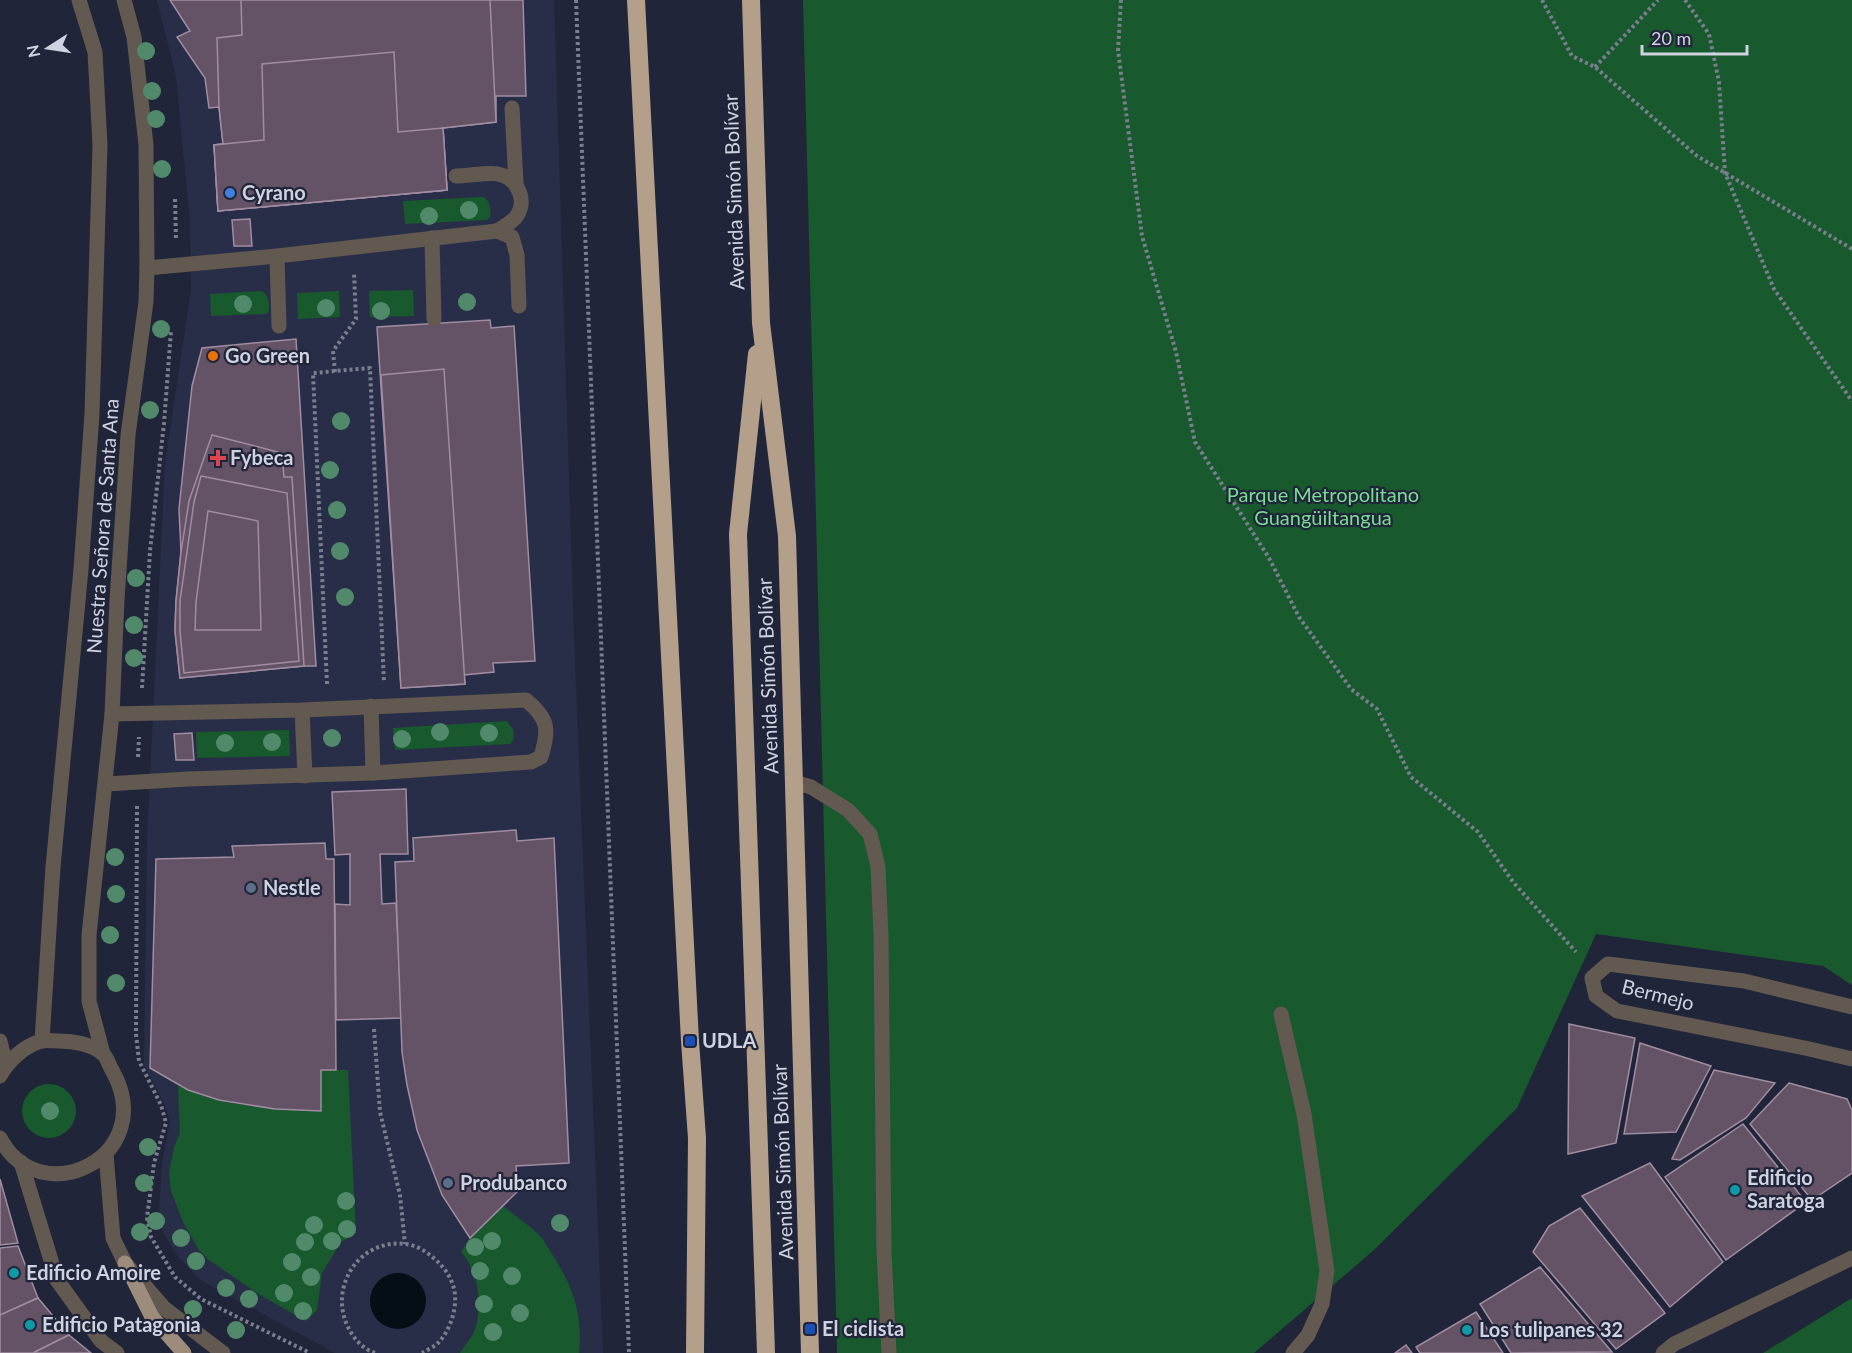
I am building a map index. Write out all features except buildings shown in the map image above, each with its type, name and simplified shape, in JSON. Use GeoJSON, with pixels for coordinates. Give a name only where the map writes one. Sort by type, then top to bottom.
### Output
{"type":"FeatureCollection","features":[{"type":"Feature","properties":{"kind":"highway"},"geometry":{"type":"LineString","coordinates":[[636,0],[697,1138],[695,1353]]}},
{"type":"Feature","properties":{"kind":"highway","name":"Avenida Simón Bolívar"},"geometry":{"type":"LineString","coordinates":[[751,0],[761,324],[787,536],[810,1353]]}},
{"type":"Feature","properties":{"kind":"highway"},"geometry":{"type":"LineString","coordinates":[[761,324],[738,534],[766,1353]]}},
{"type":"Feature","properties":{"kind":"highway"},"geometry":{"type":"LineString","coordinates":[[682,1353],[696,1313]]}},
{"type":"Feature","properties":{"kind":"main road"},"geometry":{"type":"LineString","coordinates":[[125,1263],[152,1317],[184,1353]]}},
{"type":"Feature","properties":{"kind":"street","name":"Nuestra Señora de Santa Ana"},"geometry":{"type":"LineString","coordinates":[[42,1041],[53,867],[81,569],[92,414],[100,145],[94,52],[79,0]]}},
{"type":"Feature","properties":{"kind":"street","name":"Nuestra Señora de Santa Ana"},"geometry":{"type":"LineString","coordinates":[[106,1154],[119,1133],[125,1109],[121,1085],[103,1054],[89,1001],[89,934],[112,714],[128,435],[146,302],[147,268],[146,144],[134,37],[124,0]]}},
{"type":"Feature","properties":{"kind":"street"},"geometry":{"type":"LineString","coordinates":[[497,231],[515,218],[521,207],[520,192],[516,183],[512,108]]}},
{"type":"Feature","properties":{"kind":"street"},"geometry":{"type":"LineString","coordinates":[[456,176],[498,174],[516,183]]}},
{"type":"Feature","properties":{"kind":"street"},"geometry":{"type":"LineString","coordinates":[[147,268],[497,231],[512,237],[517,255],[519,306]]}},
{"type":"Feature","properties":{"kind":"street"},"geometry":{"type":"LineString","coordinates":[[432,238],[434,319]]}},
{"type":"Feature","properties":{"kind":"street"},"geometry":{"type":"LineString","coordinates":[[277,256],[279,326]]}},
{"type":"Feature","properties":{"kind":"street"},"geometry":{"type":"LineString","coordinates":[[105,784],[188,778],[373,773],[531,762],[541,757],[547,736],[538,710],[526,700],[328,707],[302,710],[112,714]]}},
{"type":"Feature","properties":{"kind":"street"},"geometry":{"type":"LineString","coordinates":[[373,773],[378,705]]}},
{"type":"Feature","properties":{"kind":"street"},"geometry":{"type":"LineString","coordinates":[[302,710],[305,776]]}},
{"type":"Feature","properties":{"kind":"street"},"geometry":{"type":"LineString","coordinates":[[794,782],[811,787],[848,810],[870,834],[878,866],[881,936],[884,1252],[889,1353]]}},
{"type":"Feature","properties":{"kind":"street","name":"Bermejo"},"geometry":{"type":"LineString","coordinates":[[1852,1007],[1744,981],[1644,967],[1608,964],[1592,978],[1596,996],[1617,1011],[1852,1059]]}},
{"type":"Feature","properties":{"kind":"street"},"geometry":{"type":"LineString","coordinates":[[1281,1014],[1304,1114],[1327,1271],[1322,1304],[1308,1335],[1293,1353]]}},
{"type":"Feature","properties":{"kind":"street"},"geometry":{"type":"LineString","coordinates":[[0,1041],[3,1071]]}},
{"type":"Feature","properties":{"kind":"street"},"geometry":{"type":"LineString","coordinates":[[3,1071],[22,1051],[42,1041],[83,1044],[103,1054]]}},
{"type":"Feature","properties":{"kind":"street"},"geometry":{"type":"LineString","coordinates":[[0,1138],[5,1148],[21,1162],[42,1172],[65,1174],[87,1167],[106,1154],[113,1238],[125,1263],[164,1308],[223,1353]]}},
{"type":"Feature","properties":{"kind":"street"},"geometry":{"type":"LineString","coordinates":[[21,1162],[57,1280],[101,1341],[117,1353]]}},
{"type":"Feature","properties":{"kind":"street"},"geometry":{"type":"LineString","coordinates":[[1663,1353],[1674,1344],[1852,1258]]}},
{"type":"Feature","properties":{"kind":"path"},"geometry":{"type":"LineString","coordinates":[[576,0],[629,1353]]}},
{"type":"Feature","properties":{"kind":"path"},"geometry":{"type":"LineString","coordinates":[[1121,0],[1118,50],[1142,236],[1176,352],[1195,442],[1269,558],[1299,616],[1351,689],[1377,709],[1411,777],[1478,832],[1513,882],[1576,952]]}},
{"type":"Feature","properties":{"kind":"path"},"geometry":{"type":"LineString","coordinates":[[1542,0],[1572,56],[1595,67],[1697,156],[1852,249]]}},
{"type":"Feature","properties":{"kind":"path"},"geometry":{"type":"LineString","coordinates":[[1595,67],[1659,0]]}},
{"type":"Feature","properties":{"kind":"path"},"geometry":{"type":"LineString","coordinates":[[1685,0],[1709,34],[1719,82],[1725,173],[1774,289],[1852,401]]}},
{"type":"Feature","properties":{"kind":"path"},"geometry":{"type":"LineString","coordinates":[[335,372],[333,351],[356,319],[352,248]]}},
{"type":"Feature","properties":{"kind":"path"},"geometry":{"type":"LineString","coordinates":[[328,707],[313,373],[370,368],[378,705]]}},
{"type":"Feature","properties":{"kind":"path"},"geometry":{"type":"LineString","coordinates":[[374,1029],[380,1112],[400,1195],[405,1244]]}},
{"type":"Feature","properties":{"kind":"path"},"geometry":{"type":"LineString","coordinates":[[375,1353],[367,1352],[349,1331],[341,1307],[344,1282],[358,1260],[380,1247],[405,1244],[429,1253],[447,1271],[455,1296],[452,1322],[438,1343],[422,1353]]}},
{"type":"Feature","properties":{"kind":"shaded area"},"geometry":{"type":"Polygon","coordinates":[[[157,0],[554,0],[574,637],[603,1353],[335,1353],[202,1281],[179,1258],[163,1233],[159,1215],[162,1162],[170,1122],[164,1103],[144,1065],[147,841],[165,464],[191,289],[190,222],[176,77],[157,0]]]}},
{"type":"Feature","properties":{"kind":"shaded area"},"geometry":{"type":"Polygon","coordinates":[[[398,1273],[409,1275],[418,1281],[424,1290],[426,1301],[424,1312],[418,1321],[409,1327],[398,1329],[387,1327],[378,1321],[372,1312],[370,1301],[372,1290],[378,1281],[387,1275],[398,1273]]]}},
{"type":"Feature","properties":{"kind":"green space","name":"Parque Metropolitano Guangüiltangua"},"geometry":{"type":"Polygon","coordinates":[[[803,0],[1852,0],[1852,985],[1823,966],[1596,934],[1517,1108],[1374,1250],[1254,1353],[837,1353],[803,0]]]}},
{"type":"Feature","properties":{"kind":"green space"},"geometry":{"type":"Polygon","coordinates":[[[483,197],[490,206],[490,217],[487,220],[405,224],[403,201],[483,197]]]}},
{"type":"Feature","properties":{"kind":"green space"},"geometry":{"type":"Polygon","coordinates":[[[413,290],[414,316],[370,317],[369,291],[413,290]]]}},
{"type":"Feature","properties":{"kind":"green space"},"geometry":{"type":"Polygon","coordinates":[[[262,291],[269,303],[269,311],[266,314],[211,316],[210,294],[262,291]]]}},
{"type":"Feature","properties":{"kind":"green space"},"geometry":{"type":"Polygon","coordinates":[[[339,291],[340,317],[298,319],[297,293],[339,291]]]}},
{"type":"Feature","properties":{"kind":"green space"},"geometry":{"type":"Polygon","coordinates":[[[507,721],[514,731],[513,741],[510,744],[395,750],[393,728],[507,721]]]}},
{"type":"Feature","properties":{"kind":"green space"},"geometry":{"type":"Polygon","coordinates":[[[289,730],[290,756],[197,758],[196,732],[289,730]]]}},
{"type":"Feature","properties":{"kind":"green space"},"geometry":{"type":"Polygon","coordinates":[[[321,1070],[348,1070],[356,1233],[341,1242],[322,1273],[317,1310],[306,1321],[260,1295],[209,1260],[199,1250],[183,1222],[171,1191],[169,1173],[174,1147],[180,1133],[178,1086],[230,1103],[321,1111],[321,1070]]]}},
{"type":"Feature","properties":{"kind":"green space"},"geometry":{"type":"Polygon","coordinates":[[[44,1084],[54,1084],[64,1088],[72,1096],[76,1111],[72,1126],[64,1134],[54,1138],[44,1138],[34,1134],[26,1126],[22,1116],[22,1106],[26,1096],[34,1088],[44,1084]]]}},
{"type":"Feature","properties":{"kind":"green space"},"geometry":{"type":"Polygon","coordinates":[[[503,1206],[539,1235],[562,1270],[576,1304],[580,1327],[579,1353],[460,1353],[474,1332],[479,1309],[475,1278],[467,1259],[461,1252],[470,1238],[503,1206]]]}},
{"type":"Feature","properties":{"kind":"green space"},"geometry":{"type":"Polygon","coordinates":[[[1852,1298],[1852,1353],[1763,1353],[1852,1298]]]}},
{"type":"Feature","properties":{"kind":"place","name":"Cyrano"},"geometry":{"type":"Point","coordinates":[230,193]}},
{"type":"Feature","properties":{"kind":"place","name":"Go Green"},"geometry":{"type":"Point","coordinates":[213,356]}},
{"type":"Feature","properties":{"kind":"place","name":"Fybeca"},"geometry":{"type":"Point","coordinates":[218,458]}},
{"type":"Feature","properties":{"kind":"place","name":"Nestle"},"geometry":{"type":"Point","coordinates":[251,888]}},
{"type":"Feature","properties":{"kind":"place","name":"UDLA"},"geometry":{"type":"Point","coordinates":[690,1041]}},
{"type":"Feature","properties":{"kind":"place","name":"Produbanco"},"geometry":{"type":"Point","coordinates":[448,1183]}},
{"type":"Feature","properties":{"kind":"place","name":"Edificio Saratoga"},"geometry":{"type":"Point","coordinates":[1735,1190]}},
{"type":"Feature","properties":{"kind":"place","name":"Edificio Amoire"},"geometry":{"type":"Point","coordinates":[14,1273]}},
{"type":"Feature","properties":{"kind":"place","name":"Edificio Patagonia"},"geometry":{"type":"Point","coordinates":[30,1325]}},
{"type":"Feature","properties":{"kind":"place","name":"El ciclista"},"geometry":{"type":"Point","coordinates":[810,1329]}},
{"type":"Feature","properties":{"kind":"place","name":"Los tulipanes 32"},"geometry":{"type":"Point","coordinates":[1467,1330]}}]}
